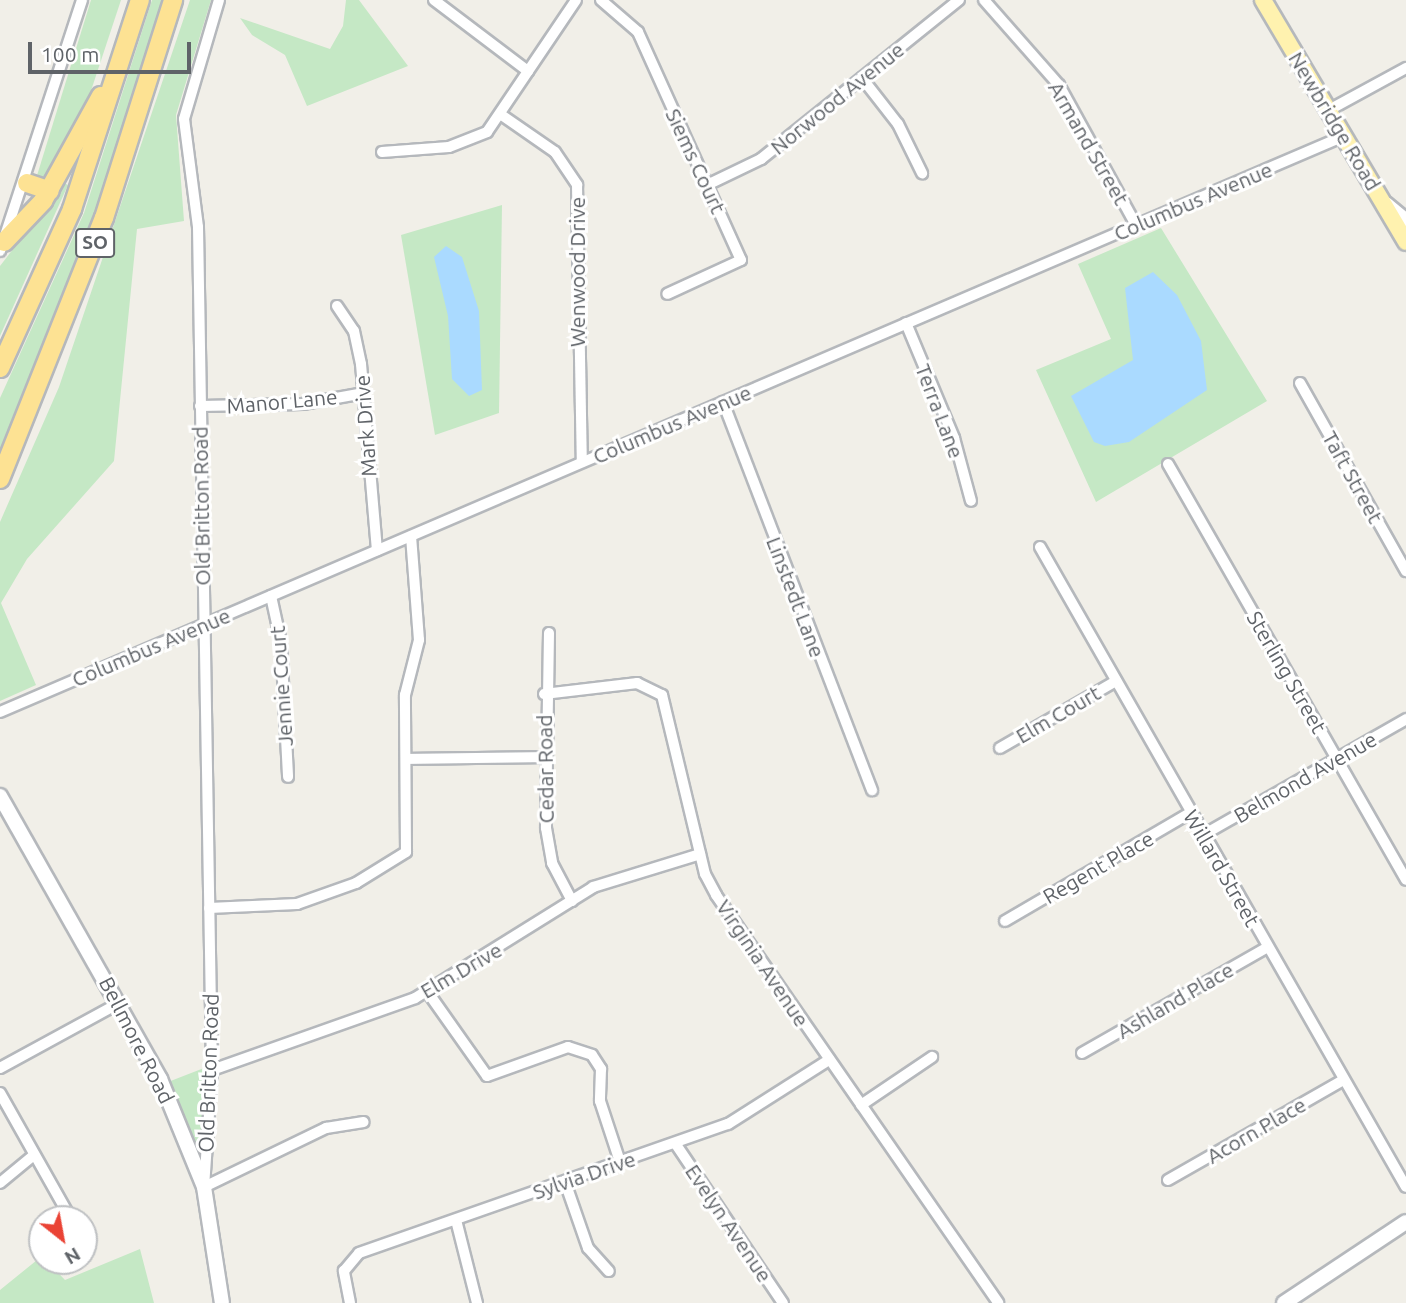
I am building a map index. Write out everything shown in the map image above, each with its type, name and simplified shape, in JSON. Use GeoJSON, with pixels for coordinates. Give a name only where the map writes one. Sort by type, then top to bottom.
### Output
{"type":"FeatureCollection","features":[{"type":"Feature","properties":{"kind":"highway","name":"SO"},"geometry":{"type":"LineString","coordinates":[[0,368],[72,209],[140,0]]}},
{"type":"Feature","properties":{"kind":"highway","name":"SO"},"geometry":{"type":"LineString","coordinates":[[0,479],[104,218],[173,0]]}},
{"type":"Feature","properties":{"kind":"highway"},"geometry":{"type":"LineString","coordinates":[[2,246],[50,191],[125,50]]}},
{"type":"Feature","properties":{"kind":"highway"},"geometry":{"type":"LineString","coordinates":[[27,183],[50,191]]}},
{"type":"Feature","properties":{"kind":"main road","name":"Newbridge Road"},"geometry":{"type":"LineString","coordinates":[[1263,0],[1406,242]]}},
{"type":"Feature","properties":{"kind":"main road"},"geometry":{"type":"LineString","coordinates":[[1382,200],[1406,221]]}},
{"type":"Feature","properties":{"kind":"main road","name":"Bellmore Road"},"geometry":{"type":"LineString","coordinates":[[0,796],[160,1079],[204,1186],[222,1303]]}},
{"type":"Feature","properties":{"kind":"main road"},"geometry":{"type":"LineString","coordinates":[[1284,1303],[1405,1224]]}},
{"type":"Feature","properties":{"kind":"street"},"geometry":{"type":"LineString","coordinates":[[2,246],[27,183],[82,0]]}},
{"type":"Feature","properties":{"kind":"street","name":"Old Britton Road"},"geometry":{"type":"LineString","coordinates":[[204,1186],[212,1070],[197,211],[184,118],[219,0]]}},
{"type":"Feature","properties":{"kind":"street"},"geometry":{"type":"LineString","coordinates":[[435,0],[528,71]]}},
{"type":"Feature","properties":{"kind":"street"},"geometry":{"type":"LineString","coordinates":[[382,152],[460,145],[503,116],[528,71],[576,0]]}},
{"type":"Feature","properties":{"kind":"street","name":"Siems Court"},"geometry":{"type":"LineString","coordinates":[[601,0],[638,32],[741,260],[667,294]]}},
{"type":"Feature","properties":{"kind":"street","name":"Norwood Avenue"},"geometry":{"type":"LineString","coordinates":[[707,185],[761,159],[959,0]]}},
{"type":"Feature","properties":{"kind":"street","name":"Armand Street"},"geometry":{"type":"LineString","coordinates":[[984,0],[1059,85],[1136,225]]}},
{"type":"Feature","properties":{"kind":"street"},"geometry":{"type":"LineString","coordinates":[[1329,110],[1406,68]]}},
{"type":"Feature","properties":{"kind":"street"},"geometry":{"type":"LineString","coordinates":[[862,78],[898,124],[922,173]]}},
{"type":"Feature","properties":{"kind":"street","name":"Wenwood Drive"},"geometry":{"type":"LineString","coordinates":[[503,116],[555,152],[577,185],[582,462]]}},
{"type":"Feature","properties":{"kind":"street","name":"Columbus Avenue"},"geometry":{"type":"LineString","coordinates":[[0,712],[1344,136]]}},
{"type":"Feature","properties":{"kind":"street","name":"Mark Drive"},"geometry":{"type":"LineString","coordinates":[[337,306],[354,331],[364,393],[377,550]]}},
{"type":"Feature","properties":{"kind":"street","name":"Terra Lane"},"geometry":{"type":"LineString","coordinates":[[906,323],[954,438],[971,501]]}},
{"type":"Feature","properties":{"kind":"street","name":"Taft Street"},"geometry":{"type":"LineString","coordinates":[[1300,383],[1406,570]]}},
{"type":"Feature","properties":{"kind":"street","name":"Manor Lane"},"geometry":{"type":"LineString","coordinates":[[200,407],[303,404],[364,393]]}},
{"type":"Feature","properties":{"kind":"street","name":"Linstedt Lane"},"geometry":{"type":"LineString","coordinates":[[723,402],[872,790]]}},
{"type":"Feature","properties":{"kind":"street","name":"Sterling Street"},"geometry":{"type":"LineString","coordinates":[[1168,464],[1406,880]]}},
{"type":"Feature","properties":{"kind":"street"},"geometry":{"type":"LineString","coordinates":[[209,908],[297,904],[393,863],[409,838],[405,695],[419,640],[411,536]]}},
{"type":"Feature","properties":{"kind":"street","name":"Willard Street"},"geometry":{"type":"LineString","coordinates":[[1040,547],[1406,1187]]}},
{"type":"Feature","properties":{"kind":"street","name":"Jennie Court"},"geometry":{"type":"LineString","coordinates":[[271,596],[281,642],[288,777]]}},
{"type":"Feature","properties":{"kind":"street","name":"Cedar Road"},"geometry":{"type":"LineString","coordinates":[[549,633],[544,694],[548,849],[572,901]]}},
{"type":"Feature","properties":{"kind":"street","name":"Elm Court"},"geometry":{"type":"LineString","coordinates":[[1000,747],[1116,681]]}},
{"type":"Feature","properties":{"kind":"street","name":"Virginia Avenue"},"geometry":{"type":"LineString","coordinates":[[544,694],[637,683],[662,695],[700,854],[716,895],[998,1303]]}},
{"type":"Feature","properties":{"kind":"street","name":"Belmond Avenue"},"geometry":{"type":"LineString","coordinates":[[1203,835],[1406,719]]}},
{"type":"Feature","properties":{"kind":"street"},"geometry":{"type":"LineString","coordinates":[[407,759],[545,757]]}},
{"type":"Feature","properties":{"kind":"street","name":"Regent Place"},"geometry":{"type":"LineString","coordinates":[[1005,920],[1190,813]]}},
{"type":"Feature","properties":{"kind":"street","name":"Elm Drive"},"geometry":{"type":"LineString","coordinates":[[212,1070],[427,991],[572,901],[626,872],[700,854]]}},
{"type":"Feature","properties":{"kind":"street","name":"Ashland Place"},"geometry":{"type":"LineString","coordinates":[[1082,1053],[1268,947]]}},
{"type":"Feature","properties":{"kind":"street"},"geometry":{"type":"LineString","coordinates":[[427,991],[487,1076],[555,1050],[592,1055],[601,1069],[600,1101],[620,1162]]}},
{"type":"Feature","properties":{"kind":"street"},"geometry":{"type":"LineString","coordinates":[[0,1068],[119,1003]]}},
{"type":"Feature","properties":{"kind":"street"},"geometry":{"type":"LineString","coordinates":[[861,1105],[932,1056]]}},
{"type":"Feature","properties":{"kind":"street","name":"Sylvia Drive"},"geometry":{"type":"LineString","coordinates":[[350,1303],[344,1282],[347,1264],[359,1253],[746,1116],[829,1059]]}},
{"type":"Feature","properties":{"kind":"street","name":"Acorn Place"},"geometry":{"type":"LineString","coordinates":[[1168,1180],[1343,1080]]}},
{"type":"Feature","properties":{"kind":"street"},"geometry":{"type":"LineString","coordinates":[[0,1093],[63,1205]]}},
{"type":"Feature","properties":{"kind":"street"},"geometry":{"type":"LineString","coordinates":[[204,1186],[326,1128],[364,1122]]}},
{"type":"Feature","properties":{"kind":"street","name":"Evelyn Avenue"},"geometry":{"type":"LineString","coordinates":[[675,1143],[783,1303]]}},
{"type":"Feature","properties":{"kind":"street"},"geometry":{"type":"LineString","coordinates":[[0,1184],[34,1155]]}},
{"type":"Feature","properties":{"kind":"street"},"geometry":{"type":"LineString","coordinates":[[565,1182],[588,1248],[609,1271]]}},
{"type":"Feature","properties":{"kind":"street"},"geometry":{"type":"LineString","coordinates":[[456,1220],[477,1303]]}},
{"type":"Feature","properties":{"kind":"green space"},"geometry":{"type":"Polygon","coordinates":[[[91,0],[121,0],[79,127],[52,180],[35,182],[91,0]]]}},
{"type":"Feature","properties":{"kind":"green space"},"geometry":{"type":"Polygon","coordinates":[[[152,0],[164,0],[94,222],[0,459],[0,398],[84,213],[152,0]]]}},
{"type":"Feature","properties":{"kind":"green space"},"geometry":{"type":"Polygon","coordinates":[[[190,0],[211,0],[176,115],[184,221],[137,229],[114,461],[27,559],[1,603],[36,685],[0,701],[0,522],[59,387],[190,0]]]}},
{"type":"Feature","properties":{"kind":"green space"},"geometry":{"type":"Polygon","coordinates":[[[346,0],[359,0],[408,66],[307,106],[285,55],[252,35],[240,18],[330,49],[343,26],[346,0]]]}},
{"type":"Feature","properties":{"kind":"green space"},"geometry":{"type":"Polygon","coordinates":[[[64,183],[68,185],[0,336],[0,266],[64,183]]]}},
{"type":"Feature","properties":{"kind":"green space"},"geometry":{"type":"Polygon","coordinates":[[[502,205],[499,413],[435,435],[401,235],[502,205]]]}},
{"type":"Feature","properties":{"kind":"green space"},"geometry":{"type":"Polygon","coordinates":[[[1161,228],[1267,401],[1096,502],[1036,370],[1111,339],[1078,264],[1161,228]]]}},
{"type":"Feature","properties":{"kind":"green space"},"geometry":{"type":"Polygon","coordinates":[[[204,1068],[201,1170],[168,1082],[204,1068]]]}},
{"type":"Feature","properties":{"kind":"green space"},"geometry":{"type":"Polygon","coordinates":[[[140,1249],[154,1303],[0,1303],[0,1290],[28,1267],[28,1275],[60,1275],[65,1280],[77,1275],[98,1275],[98,1266],[140,1249]]]}},
{"type":"Feature","properties":{"kind":"water"},"geometry":{"type":"Polygon","coordinates":[[[446,246],[462,257],[479,311],[482,390],[469,396],[452,379],[448,316],[434,257],[446,246]]]}},
{"type":"Feature","properties":{"kind":"water"},"geometry":{"type":"Polygon","coordinates":[[[1153,272],[1177,295],[1201,341],[1207,390],[1129,442],[1105,446],[1094,442],[1071,396],[1133,360],[1125,288],[1153,272]]]}}]}
